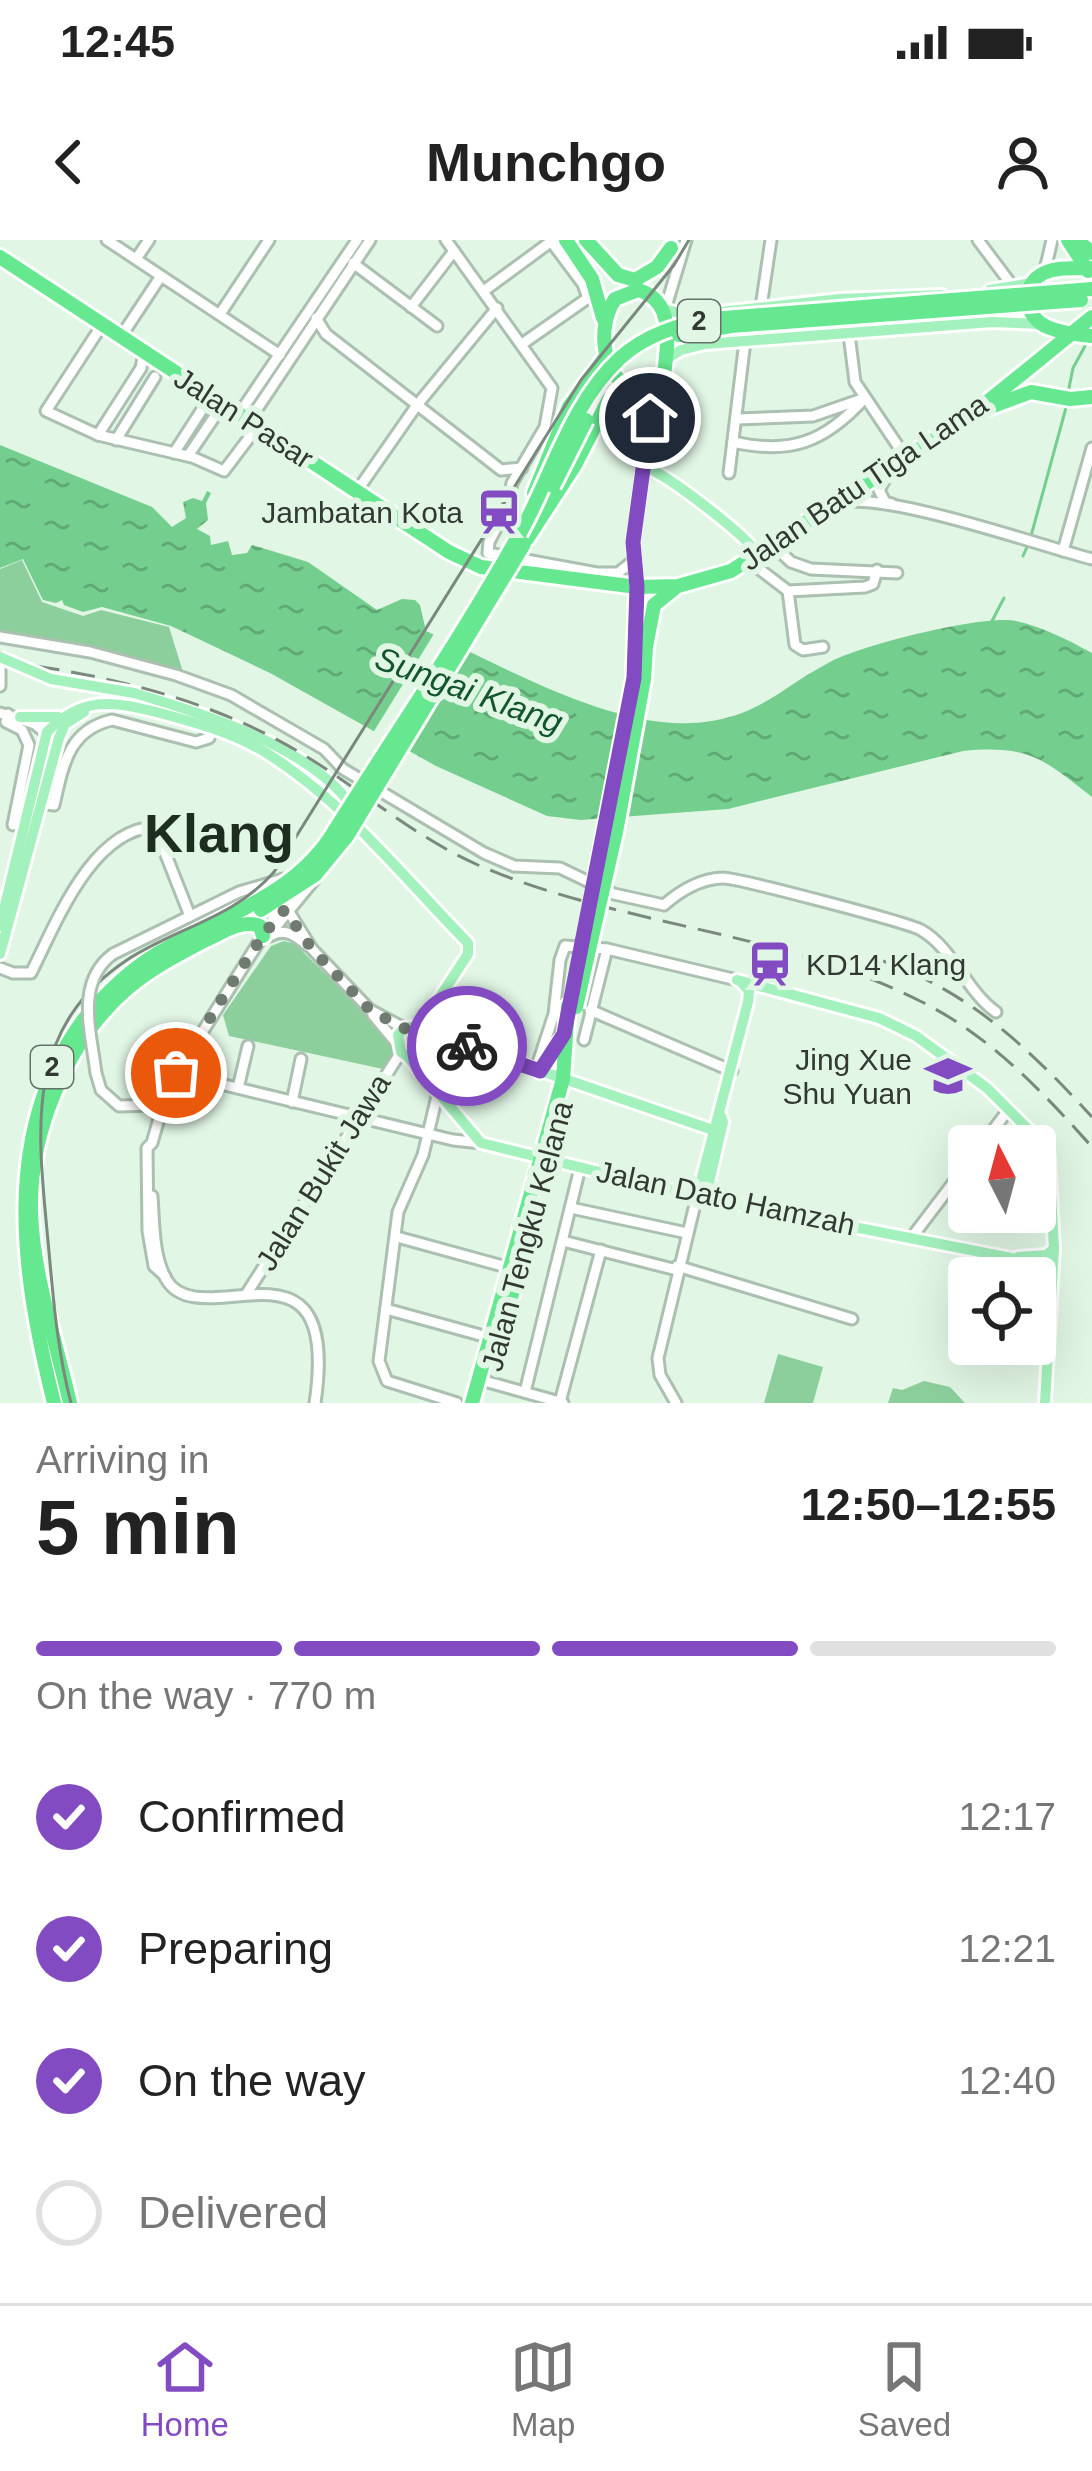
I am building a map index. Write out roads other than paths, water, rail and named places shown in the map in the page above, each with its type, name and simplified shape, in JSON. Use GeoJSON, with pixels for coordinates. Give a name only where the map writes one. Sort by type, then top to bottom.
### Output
{"type":"FeatureCollection","features":[{"type":"Feature","properties":{"kind":"highway"},"geometry":{"type":"LineString","coordinates":[[555,240],[601,296],[607,355],[616,378],[631,389]]}},
{"type":"Feature","properties":{"kind":"highway"},"geometry":{"type":"LineString","coordinates":[[583,240],[618,275],[634,280],[657,267],[677,243]]}},
{"type":"Feature","properties":{"kind":"highway"},"geometry":{"type":"LineString","coordinates":[[583,240],[625,294]]}},
{"type":"Feature","properties":{"kind":"highway"},"geometry":{"type":"LineString","coordinates":[[1073,240],[1092,253]]}},
{"type":"Feature","properties":{"kind":"highway"},"geometry":{"type":"LineString","coordinates":[[1073,240],[1090,270],[1037,278],[1026,296],[1028,307],[1042,324],[1092,336]]}},
{"type":"Feature","properties":{"kind":"highway"},"geometry":{"type":"LineString","coordinates":[[604,323],[610,304],[643,290],[677,243]]}},
{"type":"Feature","properties":{"kind":"highway","name":"Jalan Pasar"},"geometry":{"type":"LineString","coordinates":[[0,257],[449,552],[493,568],[637,587]]}},
{"type":"Feature","properties":{"kind":"highway","name":"2"},"geometry":{"type":"LineString","coordinates":[[985,306],[1092,289]]}},
{"type":"Feature","properties":{"kind":"highway"},"geometry":{"type":"LineString","coordinates":[[524,535],[575,465],[605,405],[614,395],[648,388],[665,367],[665,310],[658,298],[643,290]]}},
{"type":"Feature","properties":{"kind":"highway","name":"2"},"geometry":{"type":"LineString","coordinates":[[56,1379],[31,1212],[42,1130],[53,1096],[80,1044],[103,1011],[145,975],[278,901],[326,865],[341,833],[524,535],[594,388],[621,357],[656,334],[712,319],[1092,298]]}},
{"type":"Feature","properties":{"kind":"highway","name":"Jalan Batu Tiga Lama"},"geometry":{"type":"LineString","coordinates":[[637,587],[678,586],[754,559],[970,416],[1092,317]]}},
{"type":"Feature","properties":{"kind":"highway"},"geometry":{"type":"LineString","coordinates":[[524,535],[569,407],[607,355]]}},
{"type":"Feature","properties":{"kind":"highway"},"geometry":{"type":"LineString","coordinates":[[970,416],[1031,392],[1070,399],[1092,397]]}},
{"type":"Feature","properties":{"kind":"highway"},"geometry":{"type":"LineString","coordinates":[[603,583],[625,596],[637,629]]}},
{"type":"Feature","properties":{"kind":"highway","name":"Jalan Tengku Kelana"},"geometry":{"type":"LineString","coordinates":[[482,1403],[566,1080],[641,647],[654,605],[678,586]]}},
{"type":"Feature","properties":{"kind":"highway","name":"Jalan Tengku Kelana"},"geometry":{"type":"LineString","coordinates":[[637,587],[641,647]]}},
{"type":"Feature","properties":{"kind":"highway","name":"2"},"geometry":{"type":"LineString","coordinates":[[56,1379],[20,1208],[30,1123],[56,1060],[99,1000],[141,964],[269,895],[341,833]]}},
{"type":"Feature","properties":{"kind":"highway"},"geometry":{"type":"LineString","coordinates":[[198,944],[241,924],[257,924],[264,938]]}},
{"type":"Feature","properties":{"kind":"highway","name":"Jalan Tengku Kelana"},"geometry":{"type":"LineString","coordinates":[[566,1080],[564,1034],[578,1008]]}},
{"type":"Feature","properties":{"kind":"highway"},"geometry":{"type":"LineString","coordinates":[[538,1070],[564,1034]]}},
{"type":"Feature","properties":{"kind":"highway","name":"Jalan Tengku Kelana"},"geometry":{"type":"LineString","coordinates":[[472,1403],[544,1160]]}},
{"type":"Feature","properties":{"kind":"highway"},"geometry":{"type":"LineString","coordinates":[[50,1403],[56,1379]]}},
{"type":"Feature","properties":{"kind":"highway"},"geometry":{"type":"LineString","coordinates":[[56,1379],[72,1403]]}},
{"type":"Feature","properties":{"kind":"main road"},"geometry":{"type":"LineString","coordinates":[[654,471],[665,367],[694,346],[849,334],[985,306],[1037,278]]}},
{"type":"Feature","properties":{"kind":"main road"},"geometry":{"type":"LineString","coordinates":[[665,310],[692,314],[761,307],[985,306],[1042,324]]}},
{"type":"Feature","properties":{"kind":"main road"},"geometry":{"type":"LineString","coordinates":[[631,389],[650,412],[632,562],[637,587]]}},
{"type":"Feature","properties":{"kind":"main road"},"geometry":{"type":"LineString","coordinates":[[642,477],[654,471]]}},
{"type":"Feature","properties":{"kind":"main road"},"geometry":{"type":"LineString","coordinates":[[654,471],[737,529],[753,544],[754,559]]}},
{"type":"Feature","properties":{"kind":"main road"},"geometry":{"type":"LineString","coordinates":[[0,657],[51,679],[134,693],[250,735],[336,784],[368,836]]}},
{"type":"Feature","properties":{"kind":"main road"},"geometry":{"type":"LineString","coordinates":[[11,715],[46,720],[94,703],[212,729],[267,753],[368,836]]}},
{"type":"Feature","properties":{"kind":"main road"},"geometry":{"type":"LineString","coordinates":[[0,954],[23,828],[38,803],[65,724],[76,715],[117,705]]}},
{"type":"Feature","properties":{"kind":"main road"},"geometry":{"type":"LineString","coordinates":[[0,926],[45,737],[62,716]]}},
{"type":"Feature","properties":{"kind":"main road"},"geometry":{"type":"LineString","coordinates":[[34,781],[46,746],[51,746],[53,760]]}},
{"type":"Feature","properties":{"kind":"main road"},"geometry":{"type":"LineString","coordinates":[[326,798],[336,784]]}},
{"type":"Feature","properties":{"kind":"main road","name":"Jalan Bukit Jawa"},"geometry":{"type":"LineString","coordinates":[[368,836],[468,944],[468,954],[418,1030],[398,1035],[403,1051],[421,1056],[429,1050],[418,1030]]}},
{"type":"Feature","properties":{"kind":"main road"},"geometry":{"type":"LineString","coordinates":[[737,980],[879,1018],[974,1078],[1042,1143],[1049,1157],[1053,1257]]}},
{"type":"Feature","properties":{"kind":"main road"},"geometry":{"type":"LineString","coordinates":[[737,980],[747,986],[748,1002]]}},
{"type":"Feature","properties":{"kind":"main road"},"geometry":{"type":"LineString","coordinates":[[697,1196],[748,1002],[756,989],[768,987]]}},
{"type":"Feature","properties":{"kind":"main road"},"geometry":{"type":"LineString","coordinates":[[418,1030],[712,1130]]}},
{"type":"Feature","properties":{"kind":"main road"},"geometry":{"type":"LineString","coordinates":[[435,1089],[433,1067],[441,1053],[466,1046]]}},
{"type":"Feature","properties":{"kind":"main road"},"geometry":{"type":"LineString","coordinates":[[403,1051],[481,1143]]}},
{"type":"Feature","properties":{"kind":"main road"},"geometry":{"type":"LineString","coordinates":[[721,1116],[709,1182],[724,1199]]}},
{"type":"Feature","properties":{"kind":"main road","name":"Jalan Dato Hamzah"},"geometry":{"type":"LineString","coordinates":[[481,1143],[697,1196],[1006,1257]]}},
{"type":"Feature","properties":{"kind":"main road"},"geometry":{"type":"LineString","coordinates":[[1023,1257],[1047,1255],[1054,1248]]}},
{"type":"Feature","properties":{"kind":"main road"},"geometry":{"type":"LineString","coordinates":[[1045,1403],[1047,1365]]}},
{"type":"Feature","properties":{"kind":"street"},"geometry":{"type":"LineString","coordinates":[[107,240],[280,355]]}},
{"type":"Feature","properties":{"kind":"street"},"geometry":{"type":"LineString","coordinates":[[136,259],[149,240]]}},
{"type":"Feature","properties":{"kind":"street"},"geometry":{"type":"LineString","coordinates":[[220,314],[268,240]]}},
{"type":"Feature","properties":{"kind":"street"},"geometry":{"type":"LineString","coordinates":[[101,327],[46,411],[98,435],[227,470],[280,355],[357,240]]}},
{"type":"Feature","properties":{"kind":"street"},"geometry":{"type":"LineString","coordinates":[[248,420],[370,240]]}},
{"type":"Feature","properties":{"kind":"street"},"geometry":{"type":"LineString","coordinates":[[446,240],[545,376],[553,397],[545,427],[512,483],[508,506],[488,542],[490,556],[611,574],[632,562]]}},
{"type":"Feature","properties":{"kind":"street"},"geometry":{"type":"LineString","coordinates":[[485,290],[555,240],[588,298],[522,344]]}},
{"type":"Feature","properties":{"kind":"street"},"geometry":{"type":"LineString","coordinates":[[761,307],[771,240]]}},
{"type":"Feature","properties":{"kind":"street"},"geometry":{"type":"LineString","coordinates":[[978,240],[1008,280]]}},
{"type":"Feature","properties":{"kind":"street"},"geometry":{"type":"LineString","coordinates":[[1037,278],[1051,256],[1052,240]]}},
{"type":"Feature","properties":{"kind":"street"},"geometry":{"type":"LineString","coordinates":[[665,310],[677,243]]}},
{"type":"Feature","properties":{"kind":"street"},"geometry":{"type":"LineString","coordinates":[[411,307],[454,250]]}},
{"type":"Feature","properties":{"kind":"street"},"geometry":{"type":"LineString","coordinates":[[353,263],[437,326]]}},
{"type":"Feature","properties":{"kind":"street"},"geometry":{"type":"LineString","coordinates":[[120,338],[161,276]]}},
{"type":"Feature","properties":{"kind":"street"},"geometry":{"type":"LineString","coordinates":[[357,491],[417,405],[497,308]]}},
{"type":"Feature","properties":{"kind":"street"},"geometry":{"type":"LineString","coordinates":[[316,318],[326,334],[501,470],[508,488],[484,546],[493,568]]}},
{"type":"Feature","properties":{"kind":"street"},"geometry":{"type":"LineString","coordinates":[[849,334],[855,382],[900,462],[880,484],[880,496],[903,508]]}},
{"type":"Feature","properties":{"kind":"street"},"geometry":{"type":"LineString","coordinates":[[729,473],[746,341]]}},
{"type":"Feature","properties":{"kind":"street"},"geometry":{"type":"LineString","coordinates":[[98,435],[141,368],[144,353]]}},
{"type":"Feature","properties":{"kind":"street"},"geometry":{"type":"LineString","coordinates":[[116,440],[155,377]]}},
{"type":"Feature","properties":{"kind":"street"},"geometry":{"type":"LineString","coordinates":[[737,419],[813,416],[865,398]]}},
{"type":"Feature","properties":{"kind":"street"},"geometry":{"type":"LineString","coordinates":[[733,442],[774,450],[794,448],[865,398]]}},
{"type":"Feature","properties":{"kind":"street"},"geometry":{"type":"LineString","coordinates":[[174,453],[203,408]]}},
{"type":"Feature","properties":{"kind":"street"},"geometry":{"type":"LineString","coordinates":[[188,456],[215,416]]}},
{"type":"Feature","properties":{"kind":"street"},"geometry":{"type":"LineString","coordinates":[[1063,551],[1092,448]]}},
{"type":"Feature","properties":{"kind":"street"},"geometry":{"type":"LineString","coordinates":[[501,470],[522,467]]}},
{"type":"Feature","properties":{"kind":"street"},"geometry":{"type":"LineString","coordinates":[[839,503],[858,500],[903,508],[1092,559]]}},
{"type":"Feature","properties":{"kind":"street"},"geometry":{"type":"LineString","coordinates":[[774,546],[791,562],[811,568],[897,573]]}},
{"type":"Feature","properties":{"kind":"street"},"geometry":{"type":"LineString","coordinates":[[754,559],[788,591],[795,645],[803,650],[823,647]]}},
{"type":"Feature","properties":{"kind":"street"},"geometry":{"type":"LineString","coordinates":[[788,591],[866,587],[877,570]]}},
{"type":"Feature","properties":{"kind":"street"},"geometry":{"type":"LineString","coordinates":[[0,637],[90,652],[231,695],[324,748],[343,769],[514,866],[560,868],[614,894],[664,905],[692,886],[729,878],[918,928],[979,1000],[997,1012]]}},
{"type":"Feature","properties":{"kind":"street"},"geometry":{"type":"LineString","coordinates":[[0,667],[0,686]]}},
{"type":"Feature","properties":{"kind":"street"},"geometry":{"type":"LineString","coordinates":[[0,823],[23,828],[29,751],[26,735],[6,722],[11,715],[57,743]]}},
{"type":"Feature","properties":{"kind":"street"},"geometry":{"type":"LineString","coordinates":[[38,803],[54,805],[72,743],[100,723],[112,720],[202,742],[212,729]]}},
{"type":"Feature","properties":{"kind":"street"},"geometry":{"type":"LineString","coordinates":[[0,968],[20,975],[31,973],[72,888],[109,848],[144,828],[155,827],[187,911]]}},
{"type":"Feature","properties":{"kind":"street"},"geometry":{"type":"LineString","coordinates":[[292,917],[296,902],[326,865]]}},
{"type":"Feature","properties":{"kind":"street"},"geometry":{"type":"LineString","coordinates":[[153,1139],[154,1116],[108,1100],[96,1073],[88,985],[96,968],[187,911],[301,872]]}},
{"type":"Feature","properties":{"kind":"street"},"geometry":{"type":"LineString","coordinates":[[137,1108],[160,1102],[278,913],[292,917],[312,949]]}},
{"type":"Feature","properties":{"kind":"street"},"geometry":{"type":"LineString","coordinates":[[264,938],[292,934],[312,949],[403,1051]]}},
{"type":"Feature","properties":{"kind":"street"},"geometry":{"type":"LineString","coordinates":[[538,1070],[566,946],[607,949],[737,980]]}},
{"type":"Feature","properties":{"kind":"street"},"geometry":{"type":"LineString","coordinates":[[584,1040],[578,1008],[607,949]]}},
{"type":"Feature","properties":{"kind":"street"},"geometry":{"type":"LineString","coordinates":[[578,1008],[731,1070]]}},
{"type":"Feature","properties":{"kind":"street"},"geometry":{"type":"LineString","coordinates":[[370,1010],[418,1030]]}},
{"type":"Feature","properties":{"kind":"street"},"geometry":{"type":"LineString","coordinates":[[238,1088],[248,1046]]}},
{"type":"Feature","properties":{"kind":"street","name":"Jalan Bukit Jawa"},"geometry":{"type":"LineString","coordinates":[[247,1293],[403,1051]]}},
{"type":"Feature","properties":{"kind":"street"},"geometry":{"type":"LineString","coordinates":[[292,1102],[301,1059]]}},
{"type":"Feature","properties":{"kind":"street"},"geometry":{"type":"LineString","coordinates":[[204,1080],[481,1143]]}},
{"type":"Feature","properties":{"kind":"street"},"geometry":{"type":"LineString","coordinates":[[168,1087],[144,1162],[153,1262],[167,1280],[200,1298],[260,1291],[290,1298],[309,1318],[318,1362],[315,1403]]}},
{"type":"Feature","properties":{"kind":"street"},"geometry":{"type":"LineString","coordinates":[[435,1089],[429,1134],[398,1212],[380,1371],[399,1388],[457,1403]]}},
{"type":"Feature","properties":{"kind":"street"},"geometry":{"type":"LineString","coordinates":[[997,1125],[1009,1109]]}},
{"type":"Feature","properties":{"kind":"street"},"geometry":{"type":"LineString","coordinates":[[525,1392],[580,1168]]}},
{"type":"Feature","properties":{"kind":"street"},"geometry":{"type":"LineString","coordinates":[[912,1237],[948,1190]]}},
{"type":"Feature","properties":{"kind":"street"},"geometry":{"type":"LineString","coordinates":[[676,1403],[662,1382],[658,1358],[697,1196]]}},
{"type":"Feature","properties":{"kind":"street"},"geometry":{"type":"LineString","coordinates":[[571,1208],[687,1233]]}},
{"type":"Feature","properties":{"kind":"street"},"geometry":{"type":"LineString","coordinates":[[397,1237],[510,1268]]}},
{"type":"Feature","properties":{"kind":"street"},"geometry":{"type":"LineString","coordinates":[[563,1241],[677,1268],[852,1319]]}},
{"type":"Feature","properties":{"kind":"street"},"geometry":{"type":"LineString","coordinates":[[488,1382],[562,1403],[601,1250]]}},
{"type":"Feature","properties":{"kind":"street"},"geometry":{"type":"LineString","coordinates":[[386,1309],[490,1338]]}},
{"type":"Feature","properties":{"kind":"street"},"geometry":{"type":"LineString","coordinates":[[395,1403],[399,1388]]}},
{"type":"Feature","properties":{"kind":"water","name":"Sungai Klang"},"geometry":{"type":"Polygon","coordinates":[[[0,445],[152,507],[172,527],[186,518],[183,502],[202,501],[207,491],[211,493],[206,503],[208,520],[197,529],[210,536],[211,545],[228,541],[232,555],[247,553],[252,545],[308,562],[377,610],[402,599],[415,600],[426,631],[590,705],[659,722],[733,716],[846,655],[923,632],[1000,620],[1036,627],[1092,653],[1092,797],[1034,757],[985,750],[963,751],[728,809],[581,820],[547,816],[436,766],[270,673],[171,626],[102,607],[83,612],[62,600],[43,600],[23,559],[0,568],[0,445]]]}},
{"type":"Feature","properties":{"kind":"waterway"},"geometry":{"type":"LineString","coordinates":[[1069,388],[1085,346]]}},
{"type":"Feature","properties":{"kind":"waterway"},"geometry":{"type":"LineString","coordinates":[[1031,536],[1067,404]]}},
{"type":"Feature","properties":{"kind":"waterway"},"geometry":{"type":"LineString","coordinates":[[1023,556],[1027,547]]}},
{"type":"Feature","properties":{"kind":"waterway"},"geometry":{"type":"LineString","coordinates":[[991,623],[1004,598]]}},
{"type":"Feature","properties":{"kind":"tram line"},"geometry":{"type":"LineString","coordinates":[[71,1403],[54,1302],[41,1161],[44,1086],[53,1051],[69,1018],[93,988],[127,960],[223,912],[274,872],[581,380],[689,240]]}},
{"type":"Feature","properties":{"kind":"railway"},"geometry":{"type":"LineString","coordinates":[[0,661],[152,690],[224,715],[294,749],[430,840],[478,865],[587,902],[813,959],[920,1001],[991,1047],[1092,1147]]}},
{"type":"Feature","properties":{"kind":"railway"},"geometry":{"type":"LineString","coordinates":[[877,959],[968,1004],[1020,1045],[1092,1117]]}},
{"type":"Feature","properties":{"kind":"place","name":"Jambatan Kota"},"geometry":{"type":"Point","coordinates":[499,512]}},
{"type":"Feature","properties":{"kind":"place","name":"KD14 Klang"},"geometry":{"type":"Point","coordinates":[770,964]}},
{"type":"Feature","properties":{"kind":"place","name":"Jing Xue Shu Yuan"},"geometry":{"type":"Point","coordinates":[948,1076]}},
{"type":"Feature","properties":{"kind":"district","name":"Klang"},"geometry":{"type":"Point","coordinates":[219,833]}}]}
